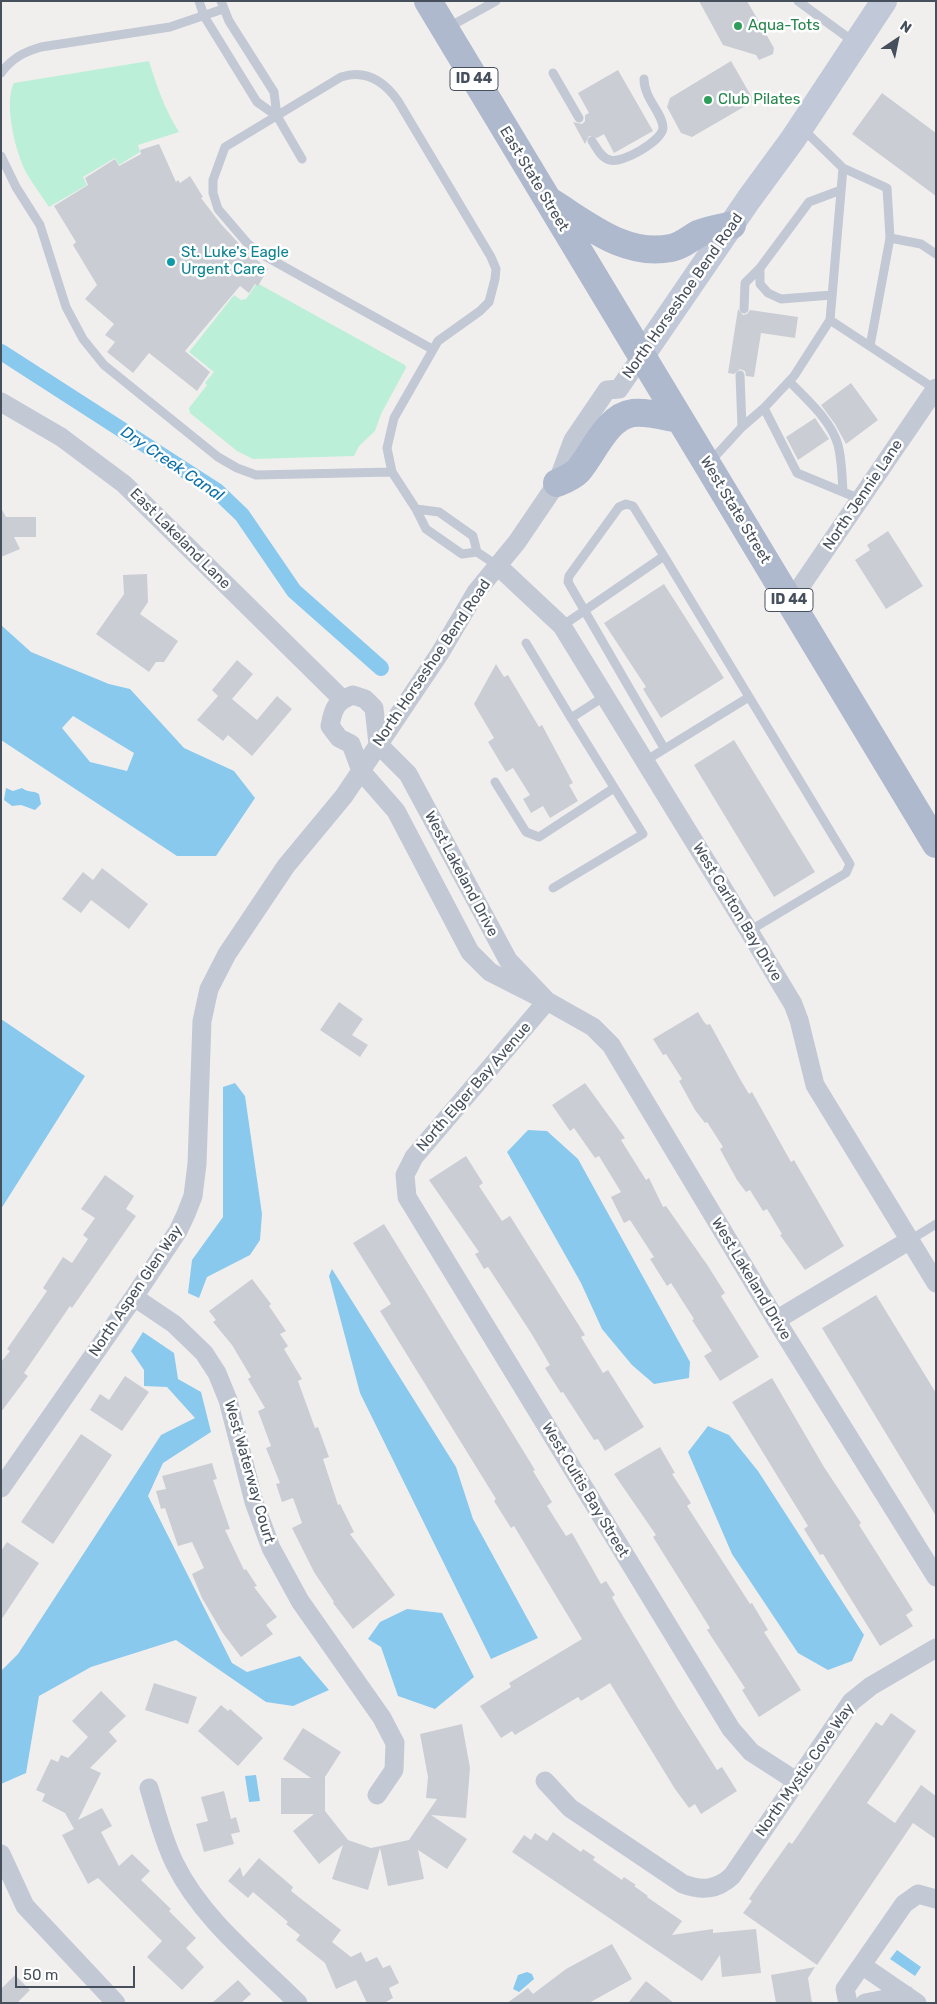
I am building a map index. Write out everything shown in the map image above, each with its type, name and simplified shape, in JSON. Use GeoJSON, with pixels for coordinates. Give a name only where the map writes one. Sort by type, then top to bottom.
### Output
{"type":"FeatureCollection","features":[{"type":"Feature","properties":{"kind":"main road","name":"East State Street"},"geometry":{"type":"LineString","coordinates":[[428,1],[641,357]]}},
{"type":"Feature","properties":{"kind":"main road"},"geometry":{"type":"LineString","coordinates":[[546,199],[611,240],[630,247],[652,250],[672,248],[687,243],[698,234],[732,225]]}},
{"type":"Feature","properties":{"kind":"main road","name":"West State Street"},"geometry":{"type":"LineString","coordinates":[[641,357],[936,844]]}},
{"type":"Feature","properties":{"kind":"main road"},"geometry":{"type":"LineString","coordinates":[[557,482],[577,472],[611,426],[621,417],[641,413],[680,419]]}},
{"type":"Feature","properties":{"kind":"street","name":"North Horseshoe Bend Road"},"geometry":{"type":"LineString","coordinates":[[227,954],[286,866],[344,796],[440,654],[476,592],[517,542],[557,482],[573,440],[607,390],[619,389],[801,127],[884,1]]}},
{"type":"Feature","properties":{"kind":"street","name":"North Jennie Lane"},"geometry":{"type":"LineString","coordinates":[[790,602],[852,495],[935,389]]}},
{"type":"Feature","properties":{"kind":"street","name":"East Lakeland Lane"},"geometry":{"type":"LineString","coordinates":[[1,402],[61,437],[124,484],[342,699]]}},
{"type":"Feature","properties":{"kind":"street","name":"West Carlton Bay Drive"},"geometry":{"type":"LineString","coordinates":[[498,566],[562,626],[645,760],[793,1004],[815,1085],[936,1283]]}},
{"type":"Feature","properties":{"kind":"street"},"geometry":{"type":"LineString","coordinates":[[361,771],[351,744],[339,738],[330,726],[333,708],[342,699],[352,695],[365,699],[374,708],[378,744]]}},
{"type":"Feature","properties":{"kind":"street","name":"West Lakeland Drive"},"geometry":{"type":"LineString","coordinates":[[378,744],[408,774],[508,960],[547,1001]]}},
{"type":"Feature","properties":{"kind":"street","name":"West Lakeland Drive"},"geometry":{"type":"LineString","coordinates":[[361,771],[396,811],[470,952],[490,972],[593,1027],[611,1045],[776,1320],[936,1578]]}},
{"type":"Feature","properties":{"kind":"street","name":"North Aspen Glen Way"},"geometry":{"type":"LineString","coordinates":[[1,1488],[178,1231],[193,1196],[197,1164],[202,1021],[209,989],[227,954]]}},
{"type":"Feature","properties":{"kind":"street","name":"North Elger Bay Avenue"},"geometry":{"type":"LineString","coordinates":[[405,1175],[414,1157],[547,1001]]}},
{"type":"Feature","properties":{"kind":"street","name":"West Cultis Bay Street"},"geometry":{"type":"LineString","coordinates":[[405,1175],[407,1197],[731,1729],[751,1752],[796,1781]]}},
{"type":"Feature","properties":{"kind":"street"},"geometry":{"type":"LineString","coordinates":[[776,1320],[910,1240]]}},
{"type":"Feature","properties":{"kind":"street","name":"West Waterway Court"},"geometry":{"type":"LineString","coordinates":[[134,1296],[174,1324],[204,1353],[217,1373],[228,1400],[254,1502],[271,1548],[300,1601],[382,1718],[395,1743],[394,1770],[377,1795]]}},
{"type":"Feature","properties":{"kind":"street","name":"North Mystic Cove Way"},"geometry":{"type":"LineString","coordinates":[[545,1781],[570,1808],[683,1884],[697,1889],[712,1888],[724,1884],[732,1876],[850,1702],[871,1686],[932,1655]]}},
{"type":"Feature","properties":{"kind":"street"},"geometry":{"type":"LineString","coordinates":[[149,1788],[163,1835],[175,1864],[191,1892],[219,1926],[298,2003]]}},
{"type":"Feature","properties":{"kind":"street"},"geometry":{"type":"LineString","coordinates":[[1,1854],[25,1906],[116,2003]]}},
{"type":"Feature","properties":{"kind":"street"},"geometry":{"type":"LineString","coordinates":[[848,2003],[845,1989],[863,1966],[904,1904],[918,1894],[936,1899]]}},
{"type":"Feature","properties":{"kind":"street"},"geometry":{"type":"LineString","coordinates":[[863,1966],[911,1999]]}},
{"type":"Feature","properties":{"kind":"street"},"geometry":{"type":"LineString","coordinates":[[865,2003],[911,1999]]}},
{"type":"Feature","properties":{"kind":"lane"},"geometry":{"type":"LineString","coordinates":[[199,1],[204,16],[256,102],[277,116]]}},
{"type":"Feature","properties":{"kind":"lane"},"geometry":{"type":"LineString","coordinates":[[445,30],[496,1]]}},
{"type":"Feature","properties":{"kind":"lane"},"geometry":{"type":"LineString","coordinates":[[798,1],[857,43]]}},
{"type":"Feature","properties":{"kind":"lane"},"geometry":{"type":"LineString","coordinates":[[1,73],[9,63],[25,52],[41,47],[170,27],[204,16],[222,5],[274,92],[277,116],[302,159]]}},
{"type":"Feature","properties":{"kind":"lane"},"geometry":{"type":"LineString","coordinates":[[432,349],[290,272],[248,244],[224,219],[218,209],[214,194],[213,180],[225,147],[341,77],[354,73],[378,80],[388,88],[398,101],[491,257],[496,269],[493,292],[489,302],[480,311],[446,333],[432,349],[394,418],[387,448],[392,472],[416,509],[426,529],[462,554],[477,552],[498,566]]}},
{"type":"Feature","properties":{"kind":"lane"},"geometry":{"type":"LineString","coordinates":[[553,73],[580,118]]}},
{"type":"Feature","properties":{"kind":"lane"},"geometry":{"type":"LineString","coordinates":[[592,140],[601,154],[609,160],[621,161],[658,139],[662,132],[663,124],[644,90],[644,79]]}},
{"type":"Feature","properties":{"kind":"lane"},"geometry":{"type":"LineString","coordinates":[[801,127],[843,168],[887,188],[890,238],[870,346]]}},
{"type":"Feature","properties":{"kind":"lane"},"geometry":{"type":"LineString","coordinates":[[1,156],[16,187],[40,225],[66,307],[83,339],[104,365],[218,457],[237,468],[256,475],[392,472]]}},
{"type":"Feature","properties":{"kind":"lane"},"geometry":{"type":"LineString","coordinates":[[708,465],[742,426],[764,408],[790,381],[830,320],[843,168]]}},
{"type":"Feature","properties":{"kind":"lane"},"geometry":{"type":"LineString","coordinates":[[744,309],[745,283],[760,268],[809,202],[841,190]]}},
{"type":"Feature","properties":{"kind":"lane"},"geometry":{"type":"LineString","coordinates":[[890,238],[921,244],[936,254]]}},
{"type":"Feature","properties":{"kind":"lane"},"geometry":{"type":"LineString","coordinates":[[760,268],[760,284],[768,293],[781,299],[832,294]]}},
{"type":"Feature","properties":{"kind":"lane"},"geometry":{"type":"LineString","coordinates":[[830,320],[935,389]]}},
{"type":"Feature","properties":{"kind":"lane"},"geometry":{"type":"LineString","coordinates":[[740,375],[742,426]]}},
{"type":"Feature","properties":{"kind":"lane"},"geometry":{"type":"LineString","coordinates":[[790,381],[824,418],[835,436],[852,495]]}},
{"type":"Feature","properties":{"kind":"lane"},"geometry":{"type":"LineString","coordinates":[[764,408],[797,472],[852,495]]}},
{"type":"Feature","properties":{"kind":"lane"},"geometry":{"type":"LineString","coordinates":[[664,748],[568,582],[569,576],[620,507],[626,504],[632,506],[664,556],[850,864],[846,873],[749,931]]}},
{"type":"Feature","properties":{"kind":"lane"},"geometry":{"type":"LineString","coordinates":[[416,509],[439,512],[474,536],[477,552]]}},
{"type":"Feature","properties":{"kind":"lane"},"geometry":{"type":"LineString","coordinates":[[562,626],[664,556]]}},
{"type":"Feature","properties":{"kind":"lane"},"geometry":{"type":"LineString","coordinates":[[526,643],[643,834],[553,888]]}},
{"type":"Feature","properties":{"kind":"lane"},"geometry":{"type":"LineString","coordinates":[[571,718],[605,696]]}},
{"type":"Feature","properties":{"kind":"lane"},"geometry":{"type":"LineString","coordinates":[[645,760],[750,697]]}},
{"type":"Feature","properties":{"kind":"lane"},"geometry":{"type":"LineString","coordinates":[[495,782],[526,832],[539,837],[614,788]]}},
{"type":"Feature","properties":{"kind":"lane"},"geometry":{"type":"LineString","coordinates":[[910,1240],[936,1224]]}},
{"type":"Feature","properties":{"kind":"green space"},"geometry":{"type":"Polygon","coordinates":[[[149,61],[162,98],[179,132],[138,145],[140,152],[119,165],[115,158],[83,177],[87,185],[49,207],[27,174],[15,142],[10,116],[11,92],[14,83],[149,61]]]}},
{"type":"Feature","properties":{"kind":"green space"},"geometry":{"type":"Polygon","coordinates":[[[257,283],[405,365],[406,368],[381,414],[375,431],[359,446],[354,456],[253,459],[237,451],[190,413],[189,408],[207,385],[205,383],[214,372],[189,352],[234,295],[241,300],[246,299],[257,283]]]}},
{"type":"Feature","properties":{"kind":"water"},"geometry":{"type":"Polygon","coordinates":[[[1,625],[31,652],[109,684],[130,689],[184,748],[234,771],[255,798],[216,856],[177,856],[1,740],[1,625]],[[73,716],[62,728],[90,762],[127,771],[134,753],[73,716]]]}},
{"type":"Feature","properties":{"kind":"water"},"geometry":{"type":"Polygon","coordinates":[[[6,788],[13,791],[22,788],[37,793],[39,794],[41,804],[35,810],[21,805],[12,806],[4,800],[6,788]]]}},
{"type":"Feature","properties":{"kind":"water"},"geometry":{"type":"Polygon","coordinates":[[[1,1019],[85,1076],[1,1209],[1,1019]]]}},
{"type":"Feature","properties":{"kind":"water"},"geometry":{"type":"Polygon","coordinates":[[[235,1083],[245,1096],[262,1214],[260,1240],[250,1255],[207,1277],[199,1298],[188,1293],[192,1260],[223,1217],[223,1087],[235,1083]]]}},
{"type":"Feature","properties":{"kind":"water"},"geometry":{"type":"Polygon","coordinates":[[[528,1130],[547,1131],[578,1159],[690,1362],[689,1378],[654,1384],[632,1365],[602,1329],[581,1283],[507,1152],[528,1130]]]}},
{"type":"Feature","properties":{"kind":"water"},"geometry":{"type":"Polygon","coordinates":[[[332,1269],[456,1467],[473,1519],[538,1638],[491,1659],[360,1393],[329,1276],[332,1269]]]}},
{"type":"Feature","properties":{"kind":"water"},"geometry":{"type":"Polygon","coordinates":[[[143,1332],[174,1353],[178,1379],[201,1392],[211,1432],[163,1463],[148,1496],[232,1663],[247,1672],[300,1656],[329,1690],[293,1706],[266,1702],[176,1640],[91,1667],[39,1696],[26,1773],[1,1784],[1,1671],[18,1654],[161,1435],[195,1418],[167,1387],[144,1386],[144,1370],[131,1351],[143,1332]]]}},
{"type":"Feature","properties":{"kind":"water"},"geometry":{"type":"Polygon","coordinates":[[[708,1426],[729,1435],[758,1471],[864,1635],[852,1661],[828,1670],[798,1653],[732,1554],[688,1452],[708,1426]]]}},
{"type":"Feature","properties":{"kind":"water"},"geometry":{"type":"Polygon","coordinates":[[[407,1609],[442,1613],[474,1677],[435,1709],[398,1696],[381,1647],[368,1639],[380,1622],[407,1609]]]}},
{"type":"Feature","properties":{"kind":"water"},"geometry":{"type":"Polygon","coordinates":[[[256,1775],[260,1801],[249,1802],[245,1776],[256,1775]]]}},
{"type":"Feature","properties":{"kind":"water"},"geometry":{"type":"Polygon","coordinates":[[[897,1950],[921,1967],[915,1976],[890,1959],[897,1950]]]}},
{"type":"Feature","properties":{"kind":"water"},"geometry":{"type":"Polygon","coordinates":[[[527,1972],[532,1974],[534,1979],[519,1992],[513,1989],[518,1975],[527,1972]]]}},
{"type":"Feature","properties":{"kind":"building"},"geometry":{"type":"Polygon","coordinates":[[[699,1],[747,1],[774,48],[773,54],[759,60],[756,55],[723,45],[699,1]]]}},
{"type":"Feature","properties":{"kind":"building"},"geometry":{"type":"Polygon","coordinates":[[[731,61],[754,101],[692,137],[681,133],[667,107],[670,98],[731,61]]]}},
{"type":"Feature","properties":{"kind":"building"},"geometry":{"type":"Polygon","coordinates":[[[618,70],[653,131],[614,153],[604,134],[597,138],[589,136],[585,144],[573,122],[582,124],[585,121],[585,115],[589,113],[578,93],[618,70]]]}},
{"type":"Feature","properties":{"kind":"building"},"geometry":{"type":"Polygon","coordinates":[[[882,93],[936,133],[936,196],[852,134],[882,93]]]}},
{"type":"Feature","properties":{"kind":"building","name":"St. Luke's Eagle Urgent Care"},"geometry":{"type":"Polygon","coordinates":[[[159,144],[176,182],[178,180],[180,183],[190,176],[203,197],[201,198],[221,224],[243,248],[268,269],[258,286],[255,284],[249,293],[240,286],[185,351],[210,372],[197,391],[149,353],[133,373],[107,352],[115,342],[105,335],[114,324],[85,299],[97,285],[73,245],[76,242],[54,206],[88,185],[85,178],[115,159],[119,166],[141,154],[140,150],[159,144]]]}},
{"type":"Feature","properties":{"kind":"building"},"geometry":{"type":"Polygon","coordinates":[[[738,309],[743,315],[747,314],[750,310],[798,317],[795,338],[761,333],[754,377],[746,376],[745,371],[740,369],[734,374],[728,373],[738,309]]]}},
{"type":"Feature","properties":{"kind":"building"},"geometry":{"type":"Polygon","coordinates":[[[851,383],[878,420],[846,444],[835,424],[821,405],[851,383]]]}},
{"type":"Feature","properties":{"kind":"building"},"geometry":{"type":"Polygon","coordinates":[[[815,418],[829,439],[798,460],[786,437],[815,418]]]}},
{"type":"Feature","properties":{"kind":"building"},"geometry":{"type":"Polygon","coordinates":[[[1,508],[6,517],[36,517],[36,537],[14,537],[20,549],[1,557],[1,508]]]}},
{"type":"Feature","properties":{"kind":"building"},"geometry":{"type":"Polygon","coordinates":[[[888,531],[923,586],[886,609],[855,560],[870,550],[867,545],[888,531]]]}},
{"type":"Feature","properties":{"kind":"building"},"geometry":{"type":"Polygon","coordinates":[[[147,574],[148,602],[140,614],[178,641],[164,662],[156,662],[149,672],[96,634],[124,594],[123,575],[147,574]]]}},
{"type":"Feature","properties":{"kind":"building"},"geometry":{"type":"Polygon","coordinates":[[[664,584],[724,678],[661,718],[643,689],[646,687],[604,623],[664,584]]]}},
{"type":"Feature","properties":{"kind":"building"},"geometry":{"type":"Polygon","coordinates":[[[237,660],[253,674],[232,699],[257,720],[277,696],[292,709],[252,756],[228,735],[223,741],[197,720],[218,696],[212,690],[237,660]]]}},
{"type":"Feature","properties":{"kind":"building"},"geometry":{"type":"Polygon","coordinates":[[[496,664],[504,677],[508,675],[539,727],[542,725],[573,783],[569,785],[578,801],[550,818],[543,806],[531,813],[523,799],[530,795],[513,768],[506,772],[488,742],[494,738],[474,704],[496,664]]]}},
{"type":"Feature","properties":{"kind":"building"},"geometry":{"type":"Polygon","coordinates":[[[734,740],[815,872],[774,897],[694,765],[734,740]]]}},
{"type":"Feature","properties":{"kind":"building"},"geometry":{"type":"Polygon","coordinates":[[[102,868],[148,904],[129,929],[91,900],[81,913],[62,899],[83,872],[93,880],[102,868]]]}},
{"type":"Feature","properties":{"kind":"building"},"geometry":{"type":"Polygon","coordinates":[[[339,1002],[363,1019],[352,1035],[368,1045],[360,1057],[320,1030],[339,1002]]]}},
{"type":"Feature","properties":{"kind":"building"},"geometry":{"type":"Polygon","coordinates":[[[698,1012],[707,1025],[710,1024],[749,1094],[752,1092],[791,1162],[794,1160],[844,1246],[805,1270],[780,1235],[782,1234],[767,1209],[763,1211],[750,1190],[746,1192],[737,1180],[720,1149],[723,1147],[707,1122],[705,1123],[695,1110],[679,1081],[682,1079],[666,1054],[663,1055],[653,1039],[698,1012]]]}},
{"type":"Feature","properties":{"kind":"building"},"geometry":{"type":"Polygon","coordinates":[[[585,1083],[625,1138],[621,1140],[646,1180],[649,1178],[663,1207],[666,1206],[708,1266],[725,1293],[721,1296],[759,1357],[720,1381],[704,1356],[712,1351],[692,1320],[694,1319],[671,1283],[667,1286],[650,1259],[654,1257],[630,1220],[624,1223],[611,1197],[621,1192],[599,1156],[595,1158],[574,1128],[570,1131],[552,1105],[585,1083]]]}},
{"type":"Feature","properties":{"kind":"building"},"geometry":{"type":"Polygon","coordinates":[[[466,1156],[483,1183],[479,1186],[502,1221],[510,1216],[585,1335],[581,1337],[603,1373],[608,1370],[644,1427],[605,1451],[598,1439],[594,1440],[563,1392],[561,1393],[545,1368],[550,1365],[531,1333],[488,1267],[484,1269],[475,1254],[479,1252],[429,1180],[466,1156]]]}},
{"type":"Feature","properties":{"kind":"building"},"geometry":{"type":"Polygon","coordinates":[[[105,1175],[134,1196],[126,1209],[136,1216],[72,1308],[70,1306],[24,1373],[28,1376],[1,1412],[1,1362],[10,1351],[7,1349],[47,1291],[43,1288],[63,1257],[72,1263],[88,1239],[83,1235],[95,1218],[81,1209],[105,1175]]]}},
{"type":"Feature","properties":{"kind":"building"},"geometry":{"type":"Polygon","coordinates":[[[384,1224],[535,1470],[533,1471],[552,1502],[547,1506],[566,1536],[572,1533],[601,1584],[606,1581],[615,1595],[612,1597],[676,1705],[717,1770],[722,1767],[737,1791],[701,1814],[695,1804],[689,1808],[675,1789],[610,1683],[581,1701],[578,1697],[515,1735],[512,1731],[501,1738],[480,1706],[511,1687],[509,1683],[582,1639],[514,1526],[511,1528],[494,1501],[496,1499],[380,1311],[391,1304],[353,1243],[384,1224]]]}},
{"type":"Feature","properties":{"kind":"building"},"geometry":{"type":"Polygon","coordinates":[[[252,1279],[271,1304],[269,1306],[286,1331],[280,1334],[288,1346],[284,1349],[302,1379],[298,1381],[315,1428],[318,1427],[329,1457],[323,1459],[338,1505],[340,1504],[354,1532],[350,1534],[395,1595],[353,1629],[333,1603],[314,1572],[292,1528],[302,1523],[293,1498],[282,1502],[276,1484],[280,1483],[266,1448],[271,1446],[258,1411],[265,1408],[248,1379],[251,1377],[232,1345],[213,1322],[216,1320],[209,1311],[252,1279]]]}},
{"type":"Feature","properties":{"kind":"building"},"geometry":{"type":"Polygon","coordinates":[[[876,1295],[936,1393],[936,1516],[822,1328],[876,1295]]]}},
{"type":"Feature","properties":{"kind":"building"},"geometry":{"type":"Polygon","coordinates":[[[125,1376],[149,1392],[122,1431],[90,1410],[100,1394],[109,1400],[125,1376]]]}},
{"type":"Feature","properties":{"kind":"building"},"geometry":{"type":"Polygon","coordinates":[[[772,1378],[824,1467],[861,1523],[859,1525],[913,1610],[906,1615],[913,1626],[880,1646],[823,1554],[820,1555],[804,1529],[808,1526],[732,1402],[772,1378]]]}},
{"type":"Feature","properties":{"kind":"building"},"geometry":{"type":"Polygon","coordinates":[[[81,1434],[112,1455],[53,1544],[21,1522],[81,1434]]]}},
{"type":"Feature","properties":{"kind":"building"},"geometry":{"type":"Polygon","coordinates":[[[660,1447],[675,1473],[672,1474],[691,1503],[687,1506],[750,1604],[752,1603],[768,1630],[764,1632],[801,1690],[759,1717],[742,1690],[745,1688],[707,1630],[710,1628],[653,1537],[656,1535],[614,1474],[660,1447]]]}},
{"type":"Feature","properties":{"kind":"building"},"geometry":{"type":"Polygon","coordinates":[[[212,1463],[217,1479],[213,1480],[230,1529],[225,1530],[244,1570],[246,1569],[257,1586],[254,1587],[277,1617],[266,1625],[273,1634],[241,1657],[222,1632],[202,1598],[192,1574],[204,1568],[192,1542],[178,1546],[165,1508],[161,1509],[156,1491],[166,1489],[162,1476],[212,1463]]]}},
{"type":"Feature","properties":{"kind":"building"},"geometry":{"type":"Polygon","coordinates":[[[7,1542],[39,1563],[1,1620],[1,1551],[7,1542]]]}},
{"type":"Feature","properties":{"kind":"building"},"geometry":{"type":"Polygon","coordinates":[[[154,1683],[197,1697],[188,1724],[145,1710],[154,1683]]]}},
{"type":"Feature","properties":{"kind":"building"},"geometry":{"type":"Polygon","coordinates":[[[101,1691],[126,1716],[109,1732],[117,1741],[90,1768],[101,1773],[78,1820],[102,1808],[112,1826],[101,1832],[119,1866],[132,1854],[150,1871],[141,1880],[171,1909],[169,1911],[196,1938],[186,1948],[204,1967],[182,1990],[147,1957],[162,1941],[98,1878],[88,1884],[62,1835],[74,1829],[65,1813],[42,1801],[45,1794],[36,1790],[51,1759],[58,1762],[61,1755],[68,1758],[88,1737],[72,1721],[101,1691]]]}},
{"type":"Feature","properties":{"kind":"building"},"geometry":{"type":"Polygon","coordinates":[[[221,1705],[228,1711],[230,1709],[263,1738],[238,1766],[198,1731],[221,1705]]]}},
{"type":"Feature","properties":{"kind":"building"},"geometry":{"type":"Polygon","coordinates":[[[891,1713],[916,1731],[867,1803],[895,1823],[921,1785],[936,1796],[936,1839],[913,1823],[817,1965],[743,1913],[752,1901],[749,1899],[757,1887],[789,1842],[792,1844],[876,1722],[882,1726],[891,1713]]]}},
{"type":"Feature","properties":{"kind":"building"},"geometry":{"type":"Polygon","coordinates":[[[462,1724],[470,1768],[466,1818],[431,1815],[467,1839],[447,1869],[418,1850],[424,1879],[388,1886],[380,1848],[368,1890],[332,1879],[343,1845],[319,1864],[293,1831],[314,1814],[281,1814],[281,1778],[311,1778],[283,1759],[303,1728],[341,1752],[325,1777],[325,1811],[348,1840],[371,1848],[409,1840],[437,1799],[426,1798],[428,1777],[420,1734],[462,1724]]]}},
{"type":"Feature","properties":{"kind":"building"},"geometry":{"type":"Polygon","coordinates":[[[224,1791],[231,1819],[236,1817],[240,1832],[231,1834],[234,1844],[204,1852],[196,1824],[208,1821],[201,1797],[224,1791]]]}},
{"type":"Feature","properties":{"kind":"building"},"geometry":{"type":"Polygon","coordinates":[[[553,1832],[581,1852],[583,1849],[595,1857],[593,1860],[622,1880],[624,1877],[636,1885],[634,1886],[647,1897],[682,1921],[672,1935],[713,1929],[713,1933],[756,1929],[761,1973],[722,1977],[720,1955],[702,1981],[512,1852],[524,1835],[531,1840],[535,1833],[547,1841],[553,1832]]]}},
{"type":"Feature","properties":{"kind":"building"},"geometry":{"type":"Polygon","coordinates":[[[259,1858],[293,1887],[291,1891],[341,1930],[332,1942],[351,1957],[361,1952],[366,1962],[377,1957],[383,1968],[390,1965],[399,1983],[389,1988],[393,1998],[384,2003],[367,2003],[356,1980],[336,1989],[325,1963],[296,1940],[300,1935],[286,1924],[288,1922],[253,1892],[248,1898],[228,1881],[240,1867],[243,1877],[259,1858]]]}},
{"type":"Feature","properties":{"kind":"building"},"geometry":{"type":"Polygon","coordinates":[[[612,1944],[632,1979],[589,2003],[507,2003],[528,1988],[533,1994],[566,1969],[612,1944]]]}},
{"type":"Feature","properties":{"kind":"building"},"geometry":{"type":"Polygon","coordinates":[[[815,1967],[808,1978],[812,2003],[776,2003],[771,1975],[815,1967]]]}},
{"type":"Feature","properties":{"kind":"building"},"geometry":{"type":"Polygon","coordinates":[[[15,1975],[30,1990],[17,2003],[1,2003],[1,1989],[15,1975]]]}},
{"type":"Feature","properties":{"kind":"building"},"geometry":{"type":"Polygon","coordinates":[[[238,1980],[251,1994],[241,2003],[212,2003],[238,1980]]]}},
{"type":"Feature","properties":{"kind":"building"},"geometry":{"type":"Polygon","coordinates":[[[646,1981],[674,2003],[628,2003],[646,1981]]]}},
{"type":"Feature","properties":{"kind":"waterway","name":"Dry Creek Canal"},"geometry":{"type":"LineString","coordinates":[[1,352],[217,491],[242,515],[294,591],[381,668]]}},
{"type":"Feature","properties":{"kind":"place","name":"Aqua-Tots"},"geometry":{"type":"Point","coordinates":[738,26]}},
{"type":"Feature","properties":{"kind":"place","name":"Club Pilates"},"geometry":{"type":"Point","coordinates":[708,100]}},
{"type":"Feature","properties":{"kind":"place","name":"St. Luke's Eagle Urgent Care"},"geometry":{"type":"Point","coordinates":[171,262]}}]}
